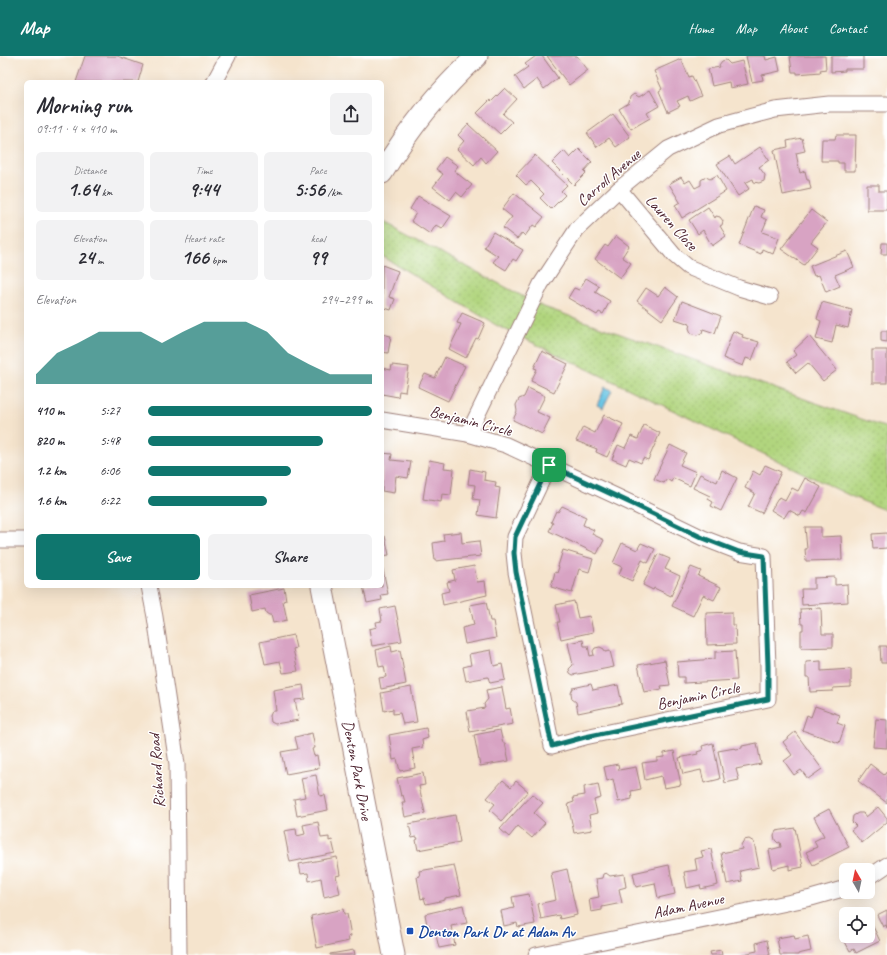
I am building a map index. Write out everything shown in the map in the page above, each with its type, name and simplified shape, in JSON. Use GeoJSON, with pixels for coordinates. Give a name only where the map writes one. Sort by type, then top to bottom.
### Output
{"type":"FeatureCollection","features":[{"type":"Feature","properties":{"kind":"main road"},"geometry":{"type":"LineString","coordinates":[[384,170],[405,138],[433,102],[455,77],[477,56]]}},
{"type":"Feature","properties":{"kind":"main road","name":"Denton Park Drive"},"geometry":{"type":"LineString","coordinates":[[322,588],[394,955]]}},
{"type":"Feature","properties":{"kind":"street"},"geometry":{"type":"LineString","coordinates":[[215,80],[228,56]]}},
{"type":"Feature","properties":{"kind":"street","name":"Carroll Avenue"},"geometry":{"type":"LineString","coordinates":[[468,434],[540,284],[577,229],[618,189],[668,150],[719,125],[775,110],[829,104],[887,104]]}},
{"type":"Feature","properties":{"kind":"street","name":"Lauren Close"},"geometry":{"type":"LineString","coordinates":[[618,189],[674,255],[688,267],[739,288],[770,297]]}},
{"type":"Feature","properties":{"kind":"street","name":"Benjamin Circle"},"geometry":{"type":"LineString","coordinates":[[384,420],[468,434],[506,445],[549,465],[635,505],[703,538],[739,552],[764,556],[768,699],[585,737],[552,746],[516,572],[514,553],[515,537],[549,465]]}},
{"type":"Feature","properties":{"kind":"street"},"geometry":{"type":"LineString","coordinates":[[0,540],[24,540]]}},
{"type":"Feature","properties":{"kind":"street","name":"Richard Road"},"geometry":{"type":"LineString","coordinates":[[149,588],[155,617],[176,764],[179,955]]}},
{"type":"Feature","properties":{"kind":"street"},"geometry":{"type":"LineString","coordinates":[[875,873],[887,865]]}},
{"type":"Feature","properties":{"kind":"street","name":"Adam Avenue"},"geometry":{"type":"LineString","coordinates":[[536,955],[811,898],[839,890]]}},
{"type":"Feature","properties":{"kind":"green space"},"geometry":{"type":"Polygon","coordinates":[[[384,223],[541,306],[887,428],[887,511],[855,498],[496,325],[384,257],[384,223]]]}},
{"type":"Feature","properties":{"kind":"water"},"geometry":{"type":"Polygon","coordinates":[[[605,387],[612,390],[603,408],[597,405],[605,387]]]}},
{"type":"Feature","properties":{"kind":"building"},"geometry":{"type":"Polygon","coordinates":[[[85,56],[117,56],[143,65],[139,80],[77,80],[85,56]]]}},
{"type":"Feature","properties":{"kind":"building"},"geometry":{"type":"Polygon","coordinates":[[[536,56],[542,56],[558,78],[544,89],[537,79],[524,89],[515,76],[528,67],[525,64],[536,56]]]}},
{"type":"Feature","properties":{"kind":"building"},"geometry":{"type":"Polygon","coordinates":[[[547,56],[577,56],[588,70],[569,85],[547,56]]]}},
{"type":"Feature","properties":{"kind":"building"},"geometry":{"type":"Polygon","coordinates":[[[746,56],[765,56],[766,60],[777,57],[780,71],[762,75],[763,80],[752,82],[746,56]]]}},
{"type":"Feature","properties":{"kind":"building"},"geometry":{"type":"Polygon","coordinates":[[[790,56],[825,56],[826,69],[820,70],[821,72],[797,74],[797,72],[792,72],[790,56]]]}},
{"type":"Feature","properties":{"kind":"building"},"geometry":{"type":"Polygon","coordinates":[[[831,56],[863,56],[863,69],[845,69],[845,71],[831,72],[831,56]]]}},
{"type":"Feature","properties":{"kind":"building"},"geometry":{"type":"Polygon","coordinates":[[[681,59],[689,77],[692,76],[701,96],[690,101],[688,96],[677,101],[680,106],[668,112],[659,91],[662,89],[654,71],[681,59]]]}},
{"type":"Feature","properties":{"kind":"building"},"geometry":{"type":"Polygon","coordinates":[[[726,60],[730,64],[742,61],[748,84],[730,88],[729,82],[712,86],[708,69],[720,67],[719,65],[722,61],[726,60]]]}},
{"type":"Feature","properties":{"kind":"building"},"geometry":{"type":"Polygon","coordinates":[[[505,88],[517,99],[503,114],[512,122],[500,134],[477,113],[505,88]]]}},
{"type":"Feature","properties":{"kind":"building"},"geometry":{"type":"Polygon","coordinates":[[[650,90],[659,106],[647,113],[650,118],[631,129],[619,109],[629,103],[630,97],[634,94],[639,97],[650,90]]]}},
{"type":"Feature","properties":{"kind":"building"},"geometry":{"type":"Polygon","coordinates":[[[613,114],[630,137],[616,147],[609,138],[597,147],[587,133],[613,114]]]}},
{"type":"Feature","properties":{"kind":"building"},"geometry":{"type":"Polygon","coordinates":[[[468,124],[497,151],[486,163],[481,157],[474,165],[457,149],[464,141],[458,135],[468,124]]]}},
{"type":"Feature","properties":{"kind":"building"},"geometry":{"type":"Polygon","coordinates":[[[836,135],[856,135],[855,171],[844,171],[844,163],[838,163],[838,161],[821,161],[822,139],[835,139],[836,135]]]}},
{"type":"Feature","properties":{"kind":"building"},"geometry":{"type":"Polygon","coordinates":[[[802,138],[805,151],[796,153],[800,173],[805,171],[811,189],[783,195],[774,150],[788,147],[787,141],[802,138]]]}},
{"type":"Feature","properties":{"kind":"building"},"geometry":{"type":"Polygon","coordinates":[[[760,147],[769,160],[759,167],[765,175],[764,181],[759,183],[754,182],[753,179],[745,183],[749,189],[738,196],[717,164],[730,156],[735,164],[760,147]]]}},
{"type":"Feature","properties":{"kind":"building"},"geometry":{"type":"Polygon","coordinates":[[[579,149],[592,162],[584,171],[586,173],[574,185],[552,163],[564,151],[570,158],[579,149]]]}},
{"type":"Feature","properties":{"kind":"building"},"geometry":{"type":"Polygon","coordinates":[[[535,155],[567,185],[561,191],[565,195],[551,209],[540,198],[544,194],[531,181],[526,185],[516,175],[535,155]]]}},
{"type":"Feature","properties":{"kind":"building"},"geometry":{"type":"Polygon","coordinates":[[[445,157],[458,166],[454,171],[472,185],[462,197],[456,192],[450,200],[433,187],[443,174],[436,169],[445,157]]]}},
{"type":"Feature","properties":{"kind":"building"},"geometry":{"type":"Polygon","coordinates":[[[717,175],[726,191],[682,218],[675,205],[680,202],[669,184],[681,177],[685,183],[690,180],[695,188],[701,185],[701,180],[706,177],[710,179],[717,175]]]}},
{"type":"Feature","properties":{"kind":"building"},"geometry":{"type":"Polygon","coordinates":[[[867,185],[879,185],[879,191],[887,191],[887,210],[867,210],[867,185]]]}},
{"type":"Feature","properties":{"kind":"building"},"geometry":{"type":"Polygon","coordinates":[[[514,193],[544,217],[536,227],[533,225],[525,236],[522,233],[517,239],[503,228],[512,217],[502,209],[514,193]]]}},
{"type":"Feature","properties":{"kind":"building"},"geometry":{"type":"Polygon","coordinates":[[[418,196],[451,216],[442,229],[436,225],[430,234],[411,221],[416,213],[410,209],[418,196]]]}},
{"type":"Feature","properties":{"kind":"building"},"geometry":{"type":"Polygon","coordinates":[[[754,206],[764,210],[761,217],[767,220],[762,232],[779,238],[773,254],[762,249],[761,254],[739,245],[754,206]]]}},
{"type":"Feature","properties":{"kind":"building"},"geometry":{"type":"Polygon","coordinates":[[[708,207],[715,218],[716,216],[720,217],[723,221],[722,225],[720,226],[726,236],[712,246],[703,230],[698,234],[689,220],[708,207]]]}},
{"type":"Feature","properties":{"kind":"building"},"geometry":{"type":"Polygon","coordinates":[[[811,210],[827,222],[811,242],[818,247],[804,265],[781,249],[811,210]]]}},
{"type":"Feature","properties":{"kind":"building"},"geometry":{"type":"Polygon","coordinates":[[[493,232],[523,250],[516,261],[513,259],[506,270],[493,262],[498,256],[484,247],[493,232]]]}},
{"type":"Feature","properties":{"kind":"building"},"geometry":{"type":"Polygon","coordinates":[[[616,236],[629,246],[622,257],[631,263],[620,278],[595,259],[605,245],[608,247],[616,236]]]}},
{"type":"Feature","properties":{"kind":"building"},"geometry":{"type":"Polygon","coordinates":[[[882,243],[887,243],[887,254],[881,254],[882,243]]]}},
{"type":"Feature","properties":{"kind":"building"},"geometry":{"type":"Polygon","coordinates":[[[847,251],[854,267],[835,275],[840,286],[826,292],[819,275],[814,276],[810,266],[847,251]]]}},
{"type":"Feature","properties":{"kind":"building"},"geometry":{"type":"Polygon","coordinates":[[[384,266],[398,271],[389,297],[395,299],[391,310],[384,308],[384,266]]]}},
{"type":"Feature","properties":{"kind":"building"},"geometry":{"type":"Polygon","coordinates":[[[586,278],[599,286],[595,292],[610,301],[603,314],[599,312],[597,315],[568,298],[574,288],[579,290],[586,278]]]}},
{"type":"Feature","properties":{"kind":"building"},"geometry":{"type":"Polygon","coordinates":[[[665,287],[678,297],[662,320],[637,301],[646,288],[658,296],[665,287]]]}},
{"type":"Feature","properties":{"kind":"building"},"geometry":{"type":"Polygon","coordinates":[[[682,301],[721,316],[715,333],[703,329],[702,333],[697,335],[691,333],[689,328],[690,324],[675,319],[682,301]]]}},
{"type":"Feature","properties":{"kind":"building"},"geometry":{"type":"Polygon","coordinates":[[[822,302],[852,310],[848,328],[836,325],[832,343],[816,339],[821,321],[817,319],[822,302]]]}},
{"type":"Feature","properties":{"kind":"building"},"geometry":{"type":"Polygon","coordinates":[[[462,313],[485,323],[478,339],[476,338],[466,358],[449,349],[461,324],[457,323],[462,313]]]}},
{"type":"Feature","properties":{"kind":"building"},"geometry":{"type":"Polygon","coordinates":[[[733,331],[743,335],[742,337],[759,342],[752,360],[746,358],[743,366],[723,358],[733,331]]]}},
{"type":"Feature","properties":{"kind":"building"},"geometry":{"type":"Polygon","coordinates":[[[881,331],[887,331],[887,342],[881,341],[881,331]]]}},
{"type":"Feature","properties":{"kind":"building"},"geometry":{"type":"Polygon","coordinates":[[[384,334],[391,336],[388,353],[384,352],[384,334]]]}},
{"type":"Feature","properties":{"kind":"building"},"geometry":{"type":"Polygon","coordinates":[[[809,336],[837,370],[823,381],[808,363],[796,373],[787,362],[796,355],[793,351],[809,336]]]}},
{"type":"Feature","properties":{"kind":"building"},"geometry":{"type":"Polygon","coordinates":[[[872,350],[887,350],[887,383],[872,383],[872,350]]]}},
{"type":"Feature","properties":{"kind":"building"},"geometry":{"type":"Polygon","coordinates":[[[542,351],[568,364],[554,392],[531,381],[537,369],[534,368],[542,351]]]}},
{"type":"Feature","properties":{"kind":"building"},"geometry":{"type":"Polygon","coordinates":[[[445,357],[465,366],[448,401],[418,387],[425,374],[435,378],[445,357]]]}},
{"type":"Feature","properties":{"kind":"building"},"geometry":{"type":"Polygon","coordinates":[[[392,365],[409,367],[405,392],[399,391],[398,397],[384,394],[384,368],[391,370],[392,365]]]}},
{"type":"Feature","properties":{"kind":"building"},"geometry":{"type":"Polygon","coordinates":[[[528,388],[545,396],[537,412],[550,418],[542,434],[513,420],[517,411],[516,405],[519,399],[524,397],[528,388]]]}},
{"type":"Feature","properties":{"kind":"building"},"geometry":{"type":"Polygon","coordinates":[[[604,415],[623,424],[607,457],[596,452],[597,449],[576,441],[583,427],[595,433],[604,415]]]}},
{"type":"Feature","properties":{"kind":"building"},"geometry":{"type":"Polygon","coordinates":[[[644,425],[660,433],[648,460],[643,458],[641,463],[629,458],[626,465],[612,459],[618,445],[625,448],[631,436],[638,439],[644,425]]]}},
{"type":"Feature","properties":{"kind":"building"},"geometry":{"type":"Polygon","coordinates":[[[670,445],[686,453],[680,465],[696,472],[690,486],[673,478],[671,482],[667,479],[664,483],[654,479],[670,445]]]}},
{"type":"Feature","properties":{"kind":"building"},"geometry":{"type":"Polygon","coordinates":[[[384,453],[392,454],[391,460],[411,462],[408,478],[396,476],[394,493],[384,491],[384,453]]]}},
{"type":"Feature","properties":{"kind":"building"},"geometry":{"type":"Polygon","coordinates":[[[429,460],[445,463],[444,468],[454,469],[451,495],[442,494],[441,502],[423,499],[429,460]]]}},
{"type":"Feature","properties":{"kind":"building"},"geometry":{"type":"Polygon","coordinates":[[[765,465],[781,472],[762,513],[748,507],[755,493],[745,488],[753,471],[760,475],[765,465]]]}},
{"type":"Feature","properties":{"kind":"building"},"geometry":{"type":"Polygon","coordinates":[[[470,469],[485,472],[484,480],[496,482],[495,487],[500,488],[496,518],[478,515],[480,500],[473,499],[475,485],[468,484],[470,469]]]}},
{"type":"Feature","properties":{"kind":"building"},"geometry":{"type":"Polygon","coordinates":[[[722,470],[737,478],[721,511],[711,506],[713,502],[708,499],[710,496],[693,488],[700,474],[717,482],[722,470]]]}},
{"type":"Feature","properties":{"kind":"building"},"geometry":{"type":"Polygon","coordinates":[[[805,478],[821,487],[807,513],[803,511],[800,516],[789,510],[784,518],[771,510],[779,497],[785,501],[792,488],[798,491],[805,478]]]}},
{"type":"Feature","properties":{"kind":"building"},"geometry":{"type":"Polygon","coordinates":[[[562,506],[586,517],[583,525],[594,530],[592,534],[604,540],[597,554],[549,531],[556,511],[558,512],[562,506]]]}},
{"type":"Feature","properties":{"kind":"building"},"geometry":{"type":"Polygon","coordinates":[[[805,527],[821,527],[821,537],[841,536],[842,560],[806,561],[805,549],[807,549],[805,527]]]}},
{"type":"Feature","properties":{"kind":"building"},"geometry":{"type":"Polygon","coordinates":[[[461,532],[462,543],[479,541],[481,556],[435,561],[433,543],[444,541],[443,534],[461,532]]]}},
{"type":"Feature","properties":{"kind":"building"},"geometry":{"type":"Polygon","coordinates":[[[887,533],[887,548],[873,549],[872,534],[887,533]]]}},
{"type":"Feature","properties":{"kind":"building"},"geometry":{"type":"Polygon","coordinates":[[[384,536],[389,555],[384,556],[384,536]]]}},
{"type":"Feature","properties":{"kind":"building"},"geometry":{"type":"Polygon","coordinates":[[[622,543],[637,550],[641,543],[655,549],[648,563],[642,560],[632,581],[619,575],[622,567],[613,563],[622,543]]]}},
{"type":"Feature","properties":{"kind":"building"},"geometry":{"type":"Polygon","coordinates":[[[563,550],[593,559],[589,572],[579,569],[572,593],[551,587],[555,572],[557,573],[559,567],[558,566],[563,550]]]}},
{"type":"Feature","properties":{"kind":"building"},"geometry":{"type":"Polygon","coordinates":[[[658,554],[670,559],[665,569],[680,576],[671,596],[654,588],[653,590],[643,585],[658,554]]]}},
{"type":"Feature","properties":{"kind":"building"},"geometry":{"type":"Polygon","coordinates":[[[474,566],[477,582],[485,581],[487,595],[443,605],[441,593],[449,591],[447,582],[455,580],[453,570],[474,566]]]}},
{"type":"Feature","properties":{"kind":"building"},"geometry":{"type":"Polygon","coordinates":[[[691,567],[701,571],[698,576],[721,587],[714,600],[703,595],[693,616],[672,606],[691,567]]]}},
{"type":"Feature","properties":{"kind":"building"},"geometry":{"type":"Polygon","coordinates":[[[384,575],[388,594],[381,595],[382,600],[367,603],[363,588],[384,588],[384,575]]]}},
{"type":"Feature","properties":{"kind":"building"},"geometry":{"type":"Polygon","coordinates":[[[835,577],[835,585],[847,584],[848,602],[802,605],[801,589],[814,589],[814,578],[835,577]]]}},
{"type":"Feature","properties":{"kind":"building"},"geometry":{"type":"Polygon","coordinates":[[[284,588],[286,600],[283,601],[287,620],[273,623],[271,615],[266,613],[265,609],[252,612],[249,595],[284,588]]]}},
{"type":"Feature","properties":{"kind":"building"},"geometry":{"type":"Polygon","coordinates":[[[574,601],[578,618],[590,616],[593,632],[561,639],[557,622],[560,622],[556,605],[574,601]]]}},
{"type":"Feature","properties":{"kind":"building"},"geometry":{"type":"Polygon","coordinates":[[[486,602],[490,621],[493,621],[496,638],[465,644],[462,628],[474,625],[470,605],[486,602]]]}},
{"type":"Feature","properties":{"kind":"building"},"geometry":{"type":"Polygon","coordinates":[[[395,606],[402,641],[372,646],[369,629],[377,627],[376,622],[382,621],[380,609],[395,606]]]}},
{"type":"Feature","properties":{"kind":"building"},"geometry":{"type":"Polygon","coordinates":[[[821,608],[822,634],[833,634],[833,647],[801,648],[801,630],[803,630],[803,624],[801,624],[800,609],[821,608]]]}},
{"type":"Feature","properties":{"kind":"building"},"geometry":{"type":"Polygon","coordinates":[[[732,612],[732,625],[735,625],[736,644],[707,645],[706,613],[732,612]]]}},
{"type":"Feature","properties":{"kind":"building"},"geometry":{"type":"Polygon","coordinates":[[[293,635],[296,648],[293,649],[298,671],[283,673],[280,661],[265,664],[260,642],[293,635]]]}},
{"type":"Feature","properties":{"kind":"building"},"geometry":{"type":"Polygon","coordinates":[[[583,640],[584,646],[588,646],[590,656],[594,655],[593,651],[595,648],[600,647],[604,649],[605,652],[610,651],[614,667],[573,675],[570,673],[569,669],[573,665],[568,643],[583,640]]]}},
{"type":"Feature","properties":{"kind":"building"},"geometry":{"type":"Polygon","coordinates":[[[391,646],[392,652],[400,650],[406,684],[381,689],[379,678],[386,677],[384,666],[379,667],[376,650],[391,646]]]}},
{"type":"Feature","properties":{"kind":"building"},"geometry":{"type":"Polygon","coordinates":[[[880,646],[887,646],[887,663],[881,663],[880,646]]]}},
{"type":"Feature","properties":{"kind":"building"},"geometry":{"type":"Polygon","coordinates":[[[491,650],[494,666],[502,664],[505,680],[490,683],[488,677],[466,681],[463,667],[471,665],[469,654],[491,650]]]}},
{"type":"Feature","properties":{"kind":"building"},"geometry":{"type":"Polygon","coordinates":[[[735,651],[737,680],[684,683],[684,677],[678,677],[677,662],[715,659],[715,652],[735,651]]]}},
{"type":"Feature","properties":{"kind":"building"},"geometry":{"type":"Polygon","coordinates":[[[665,660],[670,685],[661,686],[662,689],[644,692],[638,665],[665,660]]]}},
{"type":"Feature","properties":{"kind":"building"},"geometry":{"type":"Polygon","coordinates":[[[821,661],[821,671],[851,669],[851,687],[833,688],[833,691],[810,692],[809,677],[806,677],[806,662],[821,661]]]}},
{"type":"Feature","properties":{"kind":"building"},"geometry":{"type":"Polygon","coordinates":[[[591,684],[593,690],[618,685],[622,704],[578,713],[576,702],[572,699],[571,693],[573,688],[591,684]]]}},
{"type":"Feature","properties":{"kind":"building"},"geometry":{"type":"Polygon","coordinates":[[[303,685],[305,699],[295,700],[299,720],[275,724],[271,722],[270,716],[272,711],[276,711],[273,690],[303,685]]]}},
{"type":"Feature","properties":{"kind":"building"},"geometry":{"type":"Polygon","coordinates":[[[411,687],[417,722],[403,724],[400,713],[393,714],[393,709],[384,711],[381,693],[411,687]]]}},
{"type":"Feature","properties":{"kind":"building"},"geometry":{"type":"Polygon","coordinates":[[[502,687],[506,709],[510,708],[513,724],[470,732],[467,711],[485,708],[484,704],[488,699],[486,690],[502,687]]]}},
{"type":"Feature","properties":{"kind":"building"},"geometry":{"type":"Polygon","coordinates":[[[815,706],[840,715],[837,723],[845,726],[839,743],[802,730],[807,715],[811,717],[815,706]]]}},
{"type":"Feature","properties":{"kind":"building"},"geometry":{"type":"Polygon","coordinates":[[[876,719],[887,720],[887,748],[873,747],[876,719]]]}},
{"type":"Feature","properties":{"kind":"building"},"geometry":{"type":"Polygon","coordinates":[[[426,728],[428,738],[422,740],[423,747],[412,749],[415,768],[400,771],[397,759],[393,760],[389,735],[426,728]]]}},
{"type":"Feature","properties":{"kind":"building"},"geometry":{"type":"Polygon","coordinates":[[[500,730],[509,761],[480,766],[474,735],[500,730]]]}},
{"type":"Feature","properties":{"kind":"building"},"geometry":{"type":"Polygon","coordinates":[[[795,732],[822,769],[808,779],[801,770],[794,775],[784,761],[792,755],[783,742],[795,732]]]}},
{"type":"Feature","properties":{"kind":"building"},"geometry":{"type":"Polygon","coordinates":[[[312,733],[315,748],[312,749],[314,756],[317,755],[319,768],[286,774],[281,752],[298,749],[295,737],[312,733]]]}},
{"type":"Feature","properties":{"kind":"building"},"geometry":{"type":"Polygon","coordinates":[[[713,743],[720,779],[704,783],[701,770],[683,774],[679,758],[698,754],[697,752],[703,750],[702,746],[713,743]]]}},
{"type":"Feature","properties":{"kind":"building"},"geometry":{"type":"Polygon","coordinates":[[[757,743],[761,764],[736,769],[739,780],[725,783],[718,751],[742,748],[742,746],[757,743]]]}},
{"type":"Feature","properties":{"kind":"building"},"geometry":{"type":"Polygon","coordinates":[[[674,751],[681,785],[664,788],[661,776],[645,780],[642,763],[657,761],[657,758],[664,757],[664,753],[674,751]]]}},
{"type":"Feature","properties":{"kind":"building"},"geometry":{"type":"Polygon","coordinates":[[[618,764],[619,770],[636,767],[641,789],[631,791],[632,799],[618,802],[613,779],[607,781],[604,767],[618,764]]]}},
{"type":"Feature","properties":{"kind":"building"},"geometry":{"type":"Polygon","coordinates":[[[870,764],[884,775],[887,771],[887,803],[858,781],[870,764]]]}},
{"type":"Feature","properties":{"kind":"building"},"geometry":{"type":"Polygon","coordinates":[[[423,773],[425,785],[419,786],[425,813],[405,817],[402,802],[405,802],[403,795],[401,796],[397,778],[423,773]]]}},
{"type":"Feature","properties":{"kind":"building"},"geometry":{"type":"Polygon","coordinates":[[[316,775],[320,796],[325,795],[328,810],[297,816],[294,799],[305,797],[301,778],[316,775]]]}},
{"type":"Feature","properties":{"kind":"building"},"geometry":{"type":"Polygon","coordinates":[[[503,780],[511,787],[516,781],[528,791],[502,821],[490,810],[495,804],[487,798],[503,780]]]}},
{"type":"Feature","properties":{"kind":"building"},"geometry":{"type":"Polygon","coordinates":[[[598,784],[601,798],[594,800],[597,813],[589,815],[592,830],[574,833],[568,804],[574,802],[573,797],[585,795],[584,787],[598,784]]]}},
{"type":"Feature","properties":{"kind":"building"},"geometry":{"type":"Polygon","coordinates":[[[532,794],[543,803],[534,813],[545,823],[532,838],[518,826],[509,837],[500,829],[532,794]]]}},
{"type":"Feature","properties":{"kind":"building"},"geometry":{"type":"Polygon","coordinates":[[[878,807],[887,818],[887,822],[862,843],[851,830],[856,826],[852,822],[853,816],[858,813],[863,813],[866,817],[878,807]]]}},
{"type":"Feature","properties":{"kind":"building"},"geometry":{"type":"Polygon","coordinates":[[[829,809],[849,847],[813,865],[806,852],[817,847],[814,841],[824,836],[814,817],[829,809]]]}},
{"type":"Feature","properties":{"kind":"building"},"geometry":{"type":"Polygon","coordinates":[[[455,815],[460,842],[418,850],[416,840],[418,839],[417,837],[412,838],[409,824],[455,815]]]}},
{"type":"Feature","properties":{"kind":"building"},"geometry":{"type":"Polygon","coordinates":[[[318,822],[321,838],[329,837],[329,841],[332,840],[335,853],[290,862],[284,831],[296,829],[297,836],[305,834],[303,825],[318,822]]]}},
{"type":"Feature","properties":{"kind":"building"},"geometry":{"type":"Polygon","coordinates":[[[795,828],[803,867],[789,870],[789,865],[773,869],[769,850],[781,847],[780,842],[778,843],[775,840],[774,835],[776,831],[795,828]]]}},
{"type":"Feature","properties":{"kind":"building"},"geometry":{"type":"Polygon","coordinates":[[[749,839],[754,842],[759,867],[740,871],[742,881],[727,884],[721,853],[742,849],[741,845],[744,840],[749,839]]]}},
{"type":"Feature","properties":{"kind":"building"},"geometry":{"type":"Polygon","coordinates":[[[711,849],[718,885],[701,889],[700,885],[687,888],[684,872],[697,870],[695,859],[703,857],[701,851],[711,849]]]}},
{"type":"Feature","properties":{"kind":"building"},"geometry":{"type":"Polygon","coordinates":[[[337,857],[340,875],[336,876],[340,893],[324,897],[321,878],[309,881],[308,873],[301,874],[299,864],[337,857]]]}},
{"type":"Feature","properties":{"kind":"building"},"geometry":{"type":"Polygon","coordinates":[[[454,865],[461,895],[426,904],[424,898],[421,899],[417,877],[420,876],[419,871],[454,865]]]}},
{"type":"Feature","properties":{"kind":"building"},"geometry":{"type":"Polygon","coordinates":[[[669,865],[675,894],[658,898],[655,883],[636,887],[633,873],[669,865]]]}},
{"type":"Feature","properties":{"kind":"building"},"geometry":{"type":"Polygon","coordinates":[[[567,869],[577,915],[560,919],[559,915],[541,919],[538,904],[556,900],[551,873],[567,869]]]}},
{"type":"Feature","properties":{"kind":"building"},"geometry":{"type":"Polygon","coordinates":[[[606,873],[610,876],[624,874],[626,887],[619,889],[622,903],[602,907],[602,910],[591,912],[589,899],[599,897],[596,879],[602,878],[603,874],[606,873]]]}},
{"type":"Feature","properties":{"kind":"building"},"geometry":{"type":"Polygon","coordinates":[[[529,894],[535,924],[518,927],[517,923],[504,926],[501,911],[514,908],[512,897],[529,894]]]}},
{"type":"Feature","properties":{"kind":"building"},"geometry":{"type":"Polygon","coordinates":[[[463,905],[467,923],[451,926],[455,945],[439,948],[435,931],[431,932],[429,924],[427,925],[425,914],[463,905]]]}},
{"type":"Feature","properties":{"kind":"building"},"geometry":{"type":"Polygon","coordinates":[[[343,909],[344,914],[347,914],[351,936],[348,937],[349,941],[317,948],[311,916],[343,909]]]}},
{"type":"Feature","properties":{"kind":"building"},"geometry":{"type":"Polygon","coordinates":[[[887,910],[887,928],[886,925],[883,927],[877,915],[887,910]]]}},
{"type":"Feature","properties":{"kind":"building"},"geometry":{"type":"Polygon","coordinates":[[[875,931],[880,941],[856,953],[854,949],[850,951],[846,943],[875,943],[875,931]]]}},
{"type":"Feature","properties":{"kind":"building"},"geometry":{"type":"Polygon","coordinates":[[[794,935],[795,939],[808,936],[811,951],[798,955],[780,955],[777,938],[794,935]]]}},
{"type":"Feature","properties":{"kind":"building"},"geometry":{"type":"Polygon","coordinates":[[[767,940],[770,955],[738,955],[757,951],[756,943],[767,940]]]}},
{"type":"Feature","properties":{"kind":"building"},"geometry":{"type":"Polygon","coordinates":[[[354,950],[355,955],[330,955],[330,954],[354,950]]]}},
{"type":"Feature","properties":{"kind":"building"},"geometry":{"type":"Polygon","coordinates":[[[721,950],[722,955],[711,955],[710,952],[721,950]]]}},
{"type":"Feature","properties":{"kind":"place","name":"Denton Park Dr at Adam Av"},"geometry":{"type":"Point","coordinates":[410,931]}},
{"type":"Feature","properties":{"kind":"route"},"geometry":{"type":"LineString","coordinates":[[549,465],[703,538],[739,552],[764,556],[768,699],[585,737],[552,746],[516,572],[514,553],[515,537],[549,465]]}}]}
